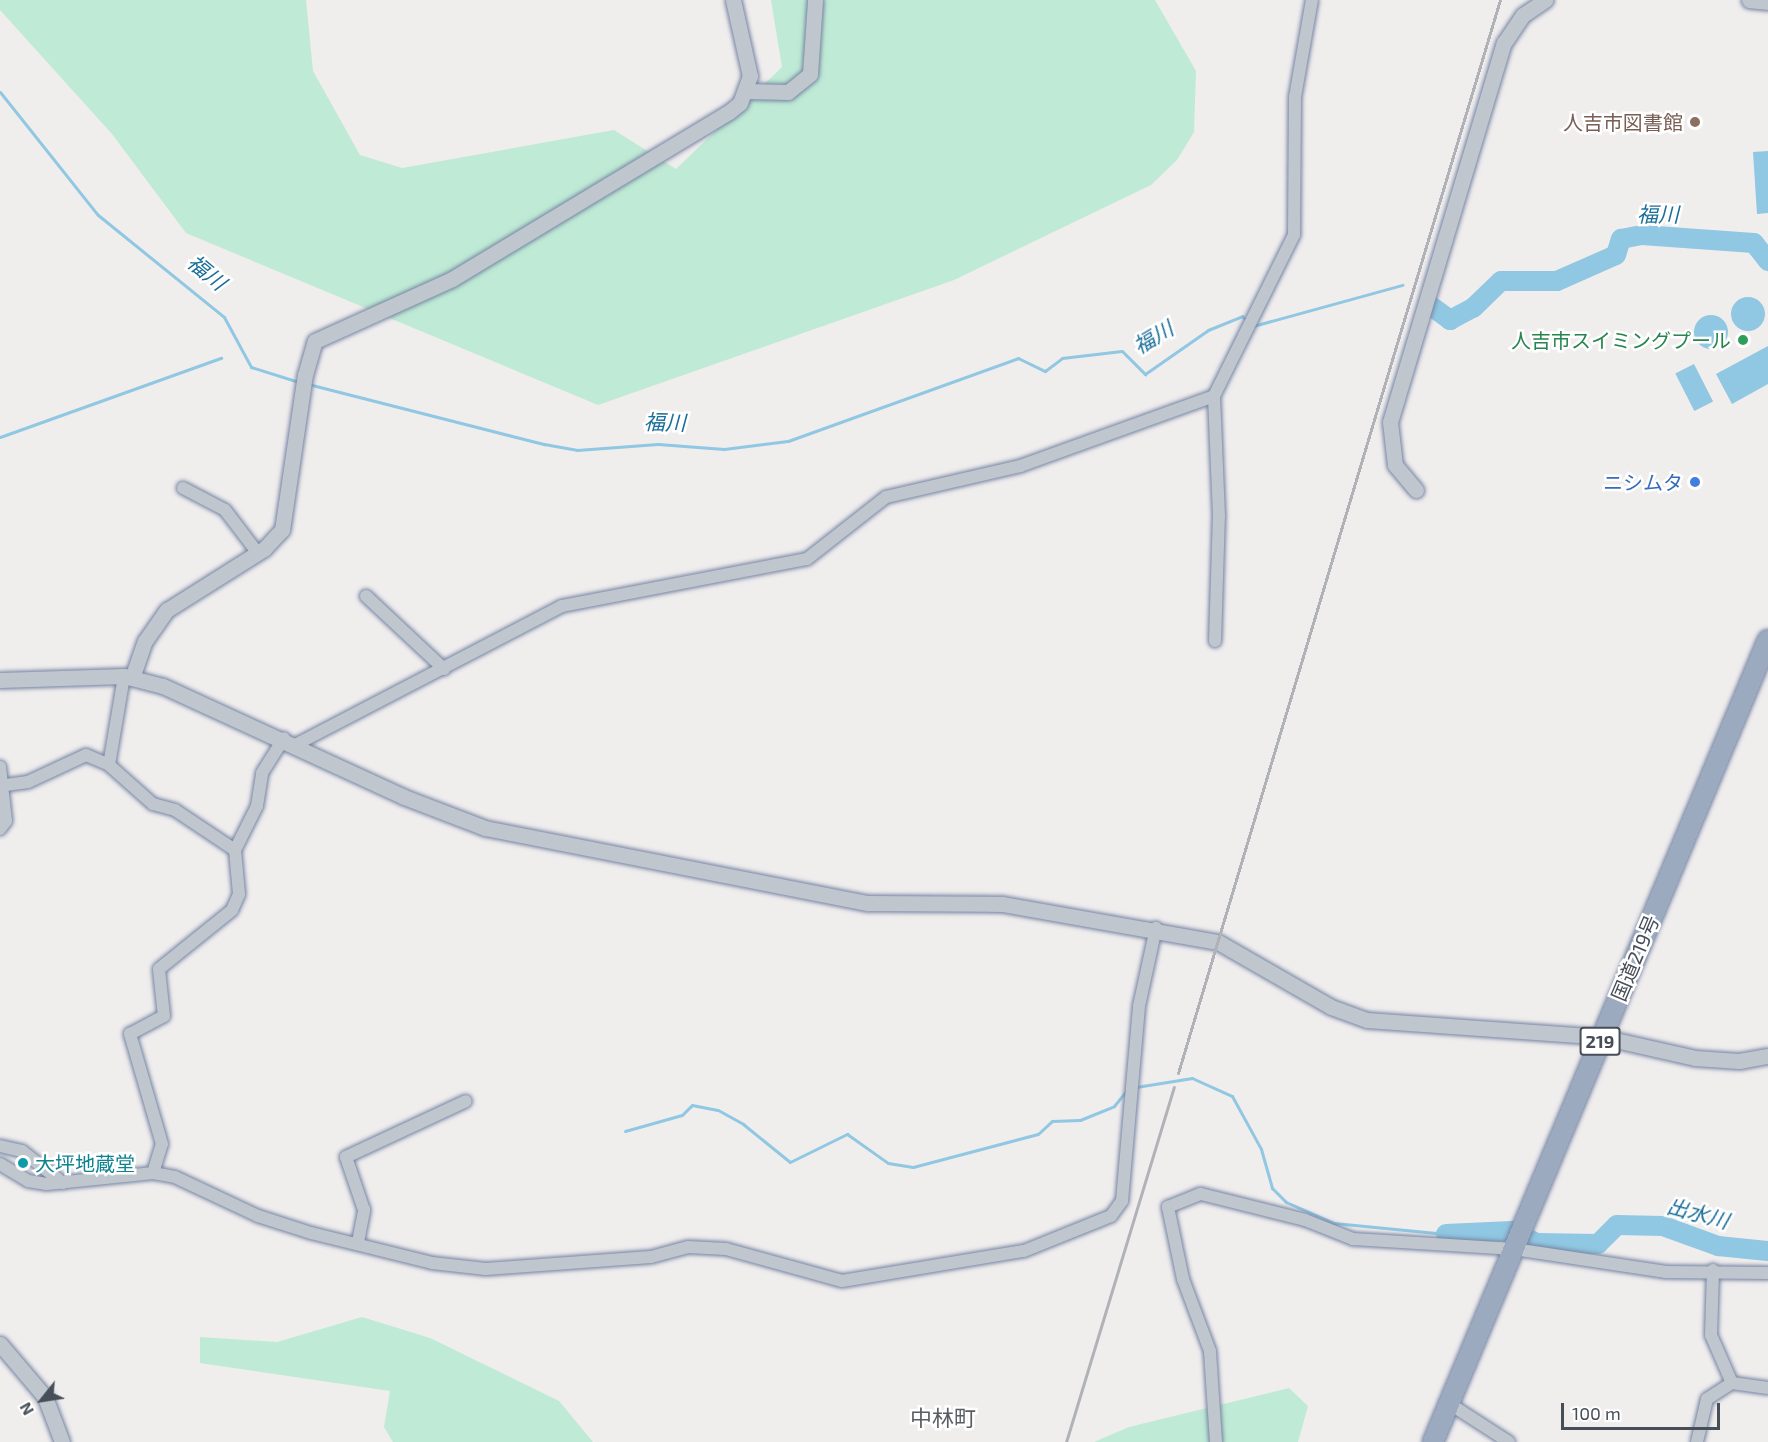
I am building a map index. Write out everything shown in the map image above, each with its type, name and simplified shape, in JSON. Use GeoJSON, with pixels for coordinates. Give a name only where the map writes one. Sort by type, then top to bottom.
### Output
{"type":"FeatureCollection","features":[{"type":"Feature","properties":{"kind":"highway","name":"国道219号"},"geometry":{"type":"LineString","coordinates":[[1433,1442],[1768,640]]}},
{"type":"Feature","properties":{"kind":"street"},"geometry":{"type":"LineString","coordinates":[[109,765],[128,677],[145,641],[167,610],[275,540],[284,522],[305,375],[310,351],[323,333],[452,279],[729,112],[746,91],[749,65],[733,0]]}},
{"type":"Feature","properties":{"kind":"street"},"geometry":{"type":"LineString","coordinates":[[746,91],[788,92],[810,74],[815,0]]}},
{"type":"Feature","properties":{"kind":"street"},"geometry":{"type":"LineString","coordinates":[[1215,640],[1219,516],[1214,396],[1294,235],[1295,97],[1311,0]]}},
{"type":"Feature","properties":{"kind":"street"},"geometry":{"type":"LineString","coordinates":[[1416,490],[1395,465],[1390,422],[1504,43],[1523,15],[1545,0]]}},
{"type":"Feature","properties":{"kind":"street"},"geometry":{"type":"LineString","coordinates":[[1749,0],[1768,2]]}},
{"type":"Feature","properties":{"kind":"street"},"geometry":{"type":"LineString","coordinates":[[153,1173],[162,1144],[130,1034],[164,1016],[159,969],[232,910],[238,894],[235,850],[257,806],[262,773],[291,741],[444,669],[562,606],[807,559],[886,498],[1020,466],[1214,396]]}},
{"type":"Feature","properties":{"kind":"street"},"geometry":{"type":"LineString","coordinates":[[183,488],[225,510],[257,552]]}},
{"type":"Feature","properties":{"kind":"street"},"geometry":{"type":"LineString","coordinates":[[366,596],[444,669]]}},
{"type":"Feature","properties":{"kind":"street"},"geometry":{"type":"LineString","coordinates":[[0,680],[128,677],[291,741],[404,797],[485,828],[869,903],[1002,904],[1156,928],[1218,942],[1331,1007],[1367,1020],[1602,1037],[1695,1058],[1739,1061],[1768,1056]]}},
{"type":"Feature","properties":{"kind":"street"},"geometry":{"type":"LineString","coordinates":[[6,785],[28,782],[86,755],[109,765],[147,800],[175,810],[235,850]]}},
{"type":"Feature","properties":{"kind":"street"},"geometry":{"type":"LineString","coordinates":[[0,767],[6,785],[6,821],[0,829]]}},
{"type":"Feature","properties":{"kind":"street"},"geometry":{"type":"LineString","coordinates":[[0,1164],[28,1181],[63,1183],[153,1173],[183,1180],[258,1216],[432,1263],[486,1269],[651,1257],[688,1247],[726,1249],[842,1281],[1024,1251],[1111,1216],[1122,1202],[1139,1006],[1156,928]]}},
{"type":"Feature","properties":{"kind":"street"},"geometry":{"type":"LineString","coordinates":[[358,1242],[364,1210],[346,1157],[466,1101]]}},
{"type":"Feature","properties":{"kind":"street"},"geometry":{"type":"LineString","coordinates":[[0,1146],[22,1151],[63,1183]]}},
{"type":"Feature","properties":{"kind":"street"},"geometry":{"type":"LineString","coordinates":[[1216,1442],[1210,1351],[1183,1279],[1168,1207],[1213,1194],[1353,1239],[1514,1249],[1666,1272],[1713,1270],[1768,1272]]}},
{"type":"Feature","properties":{"kind":"street"},"geometry":{"type":"LineString","coordinates":[[1713,1270],[1711,1335],[1732,1383]]}},
{"type":"Feature","properties":{"kind":"street"},"geometry":{"type":"LineString","coordinates":[[0,1344],[45,1396],[62,1442]]}},
{"type":"Feature","properties":{"kind":"street"},"geometry":{"type":"LineString","coordinates":[[1697,1442],[1707,1399],[1732,1383],[1768,1388]]}},
{"type":"Feature","properties":{"kind":"street"},"geometry":{"type":"LineString","coordinates":[[1450,1404],[1509,1442]]}},
{"type":"Feature","properties":{"kind":"green space"},"geometry":{"type":"Polygon","coordinates":[[[0,0],[306,0],[313,71],[360,155],[402,168],[614,130],[676,169],[782,67],[771,0],[1155,0],[1196,71],[1194,132],[1177,160],[1151,185],[954,280],[598,405],[186,233],[112,134],[0,10],[0,0]]]}},
{"type":"Feature","properties":{"kind":"green space"},"geometry":{"type":"Polygon","coordinates":[[[362,1317],[430,1338],[559,1401],[593,1442],[393,1442],[384,1427],[390,1391],[200,1363],[200,1337],[277,1342],[362,1317]]]}},
{"type":"Feature","properties":{"kind":"green space"},"geometry":{"type":"Polygon","coordinates":[[[1289,1388],[1308,1406],[1298,1442],[1094,1442],[1129,1427],[1289,1388]]]}},
{"type":"Feature","properties":{"kind":"water"},"geometry":{"type":"Polygon","coordinates":[[[1768,151],[1768,213],[1757,214],[1753,152],[1768,151]]]}},
{"type":"Feature","properties":{"kind":"water"},"geometry":{"type":"Polygon","coordinates":[[[1748,297],[1760,302],[1765,314],[1760,326],[1748,331],[1736,326],[1731,314],[1736,302],[1748,297]]]}},
{"type":"Feature","properties":{"kind":"water"},"geometry":{"type":"Polygon","coordinates":[[[1711,315],[1723,320],[1728,332],[1723,344],[1711,349],[1699,344],[1694,332],[1699,320],[1711,315]]]}},
{"type":"Feature","properties":{"kind":"water"},"geometry":{"type":"Polygon","coordinates":[[[1768,346],[1768,384],[1732,404],[1716,374],[1768,346]]]}},
{"type":"Feature","properties":{"kind":"water"},"geometry":{"type":"Polygon","coordinates":[[[1694,364],[1713,401],[1694,411],[1675,374],[1694,364]]]}},
{"type":"Feature","properties":{"kind":"waterway","name":"福川"},"geometry":{"type":"LineString","coordinates":[[0,92],[98,215],[224,317],[251,367],[299,382]]}},
{"type":"Feature","properties":{"kind":"waterway","name":"福川"},"geometry":{"type":"LineString","coordinates":[[1431,306],[1450,320],[1473,308],[1501,281],[1557,281],[1616,255],[1621,239],[1642,235],[1754,243],[1768,261]]}},
{"type":"Feature","properties":{"kind":"waterway","name":"福川"},"geometry":{"type":"LineString","coordinates":[[1253,326],[1402,285]]}},
{"type":"Feature","properties":{"kind":"waterway","name":"福川"},"geometry":{"type":"LineString","coordinates":[[308,384],[544,444],[577,450],[658,444],[724,449],[788,441],[1018,358],[1045,371],[1062,358],[1122,351],[1145,374],[1208,330],[1242,316],[1248,322]]}},
{"type":"Feature","properties":{"kind":"waterway"},"geometry":{"type":"LineString","coordinates":[[0,437],[221,358]]}},
{"type":"Feature","properties":{"kind":"waterway"},"geometry":{"type":"LineString","coordinates":[[1136,1087],[1192,1078],[1232,1096],[1261,1149],[1272,1188],[1286,1202],[1334,1223],[1446,1234]]}},
{"type":"Feature","properties":{"kind":"waterway"},"geometry":{"type":"LineString","coordinates":[[625,1131],[682,1115],[692,1105],[718,1110],[743,1124],[790,1162],[847,1134],[888,1163],[913,1167],[1038,1134],[1052,1121],[1080,1120],[1114,1106],[1127,1090]]}},
{"type":"Feature","properties":{"kind":"waterway","name":"出水川"},"geometry":{"type":"LineString","coordinates":[[1446,1234],[1512,1231],[1537,1243],[1598,1244],[1617,1225],[1663,1226],[1718,1246],[1768,1251]]}},
{"type":"Feature","properties":{"kind":"railway"},"geometry":{"type":"LineString","coordinates":[[1178,1073],[1500,0]]}},
{"type":"Feature","properties":{"kind":"railway"},"geometry":{"type":"LineString","coordinates":[[1066,1442],[1174,1087]]}},
{"type":"Feature","properties":{"kind":"place","name":"人吉市図書館"},"geometry":{"type":"Point","coordinates":[1695,122]}},
{"type":"Feature","properties":{"kind":"place","name":"人吉市スイミングプール"},"geometry":{"type":"Point","coordinates":[1743,340]}},
{"type":"Feature","properties":{"kind":"place","name":"ニシムタ"},"geometry":{"type":"Point","coordinates":[1695,482]}},
{"type":"Feature","properties":{"kind":"place","name":"大坪地蔵堂"},"geometry":{"type":"Point","coordinates":[23,1163]}},
{"type":"Feature","properties":{"kind":"district","name":"中林町"},"geometry":{"type":"Point","coordinates":[943,1418]}}]}
